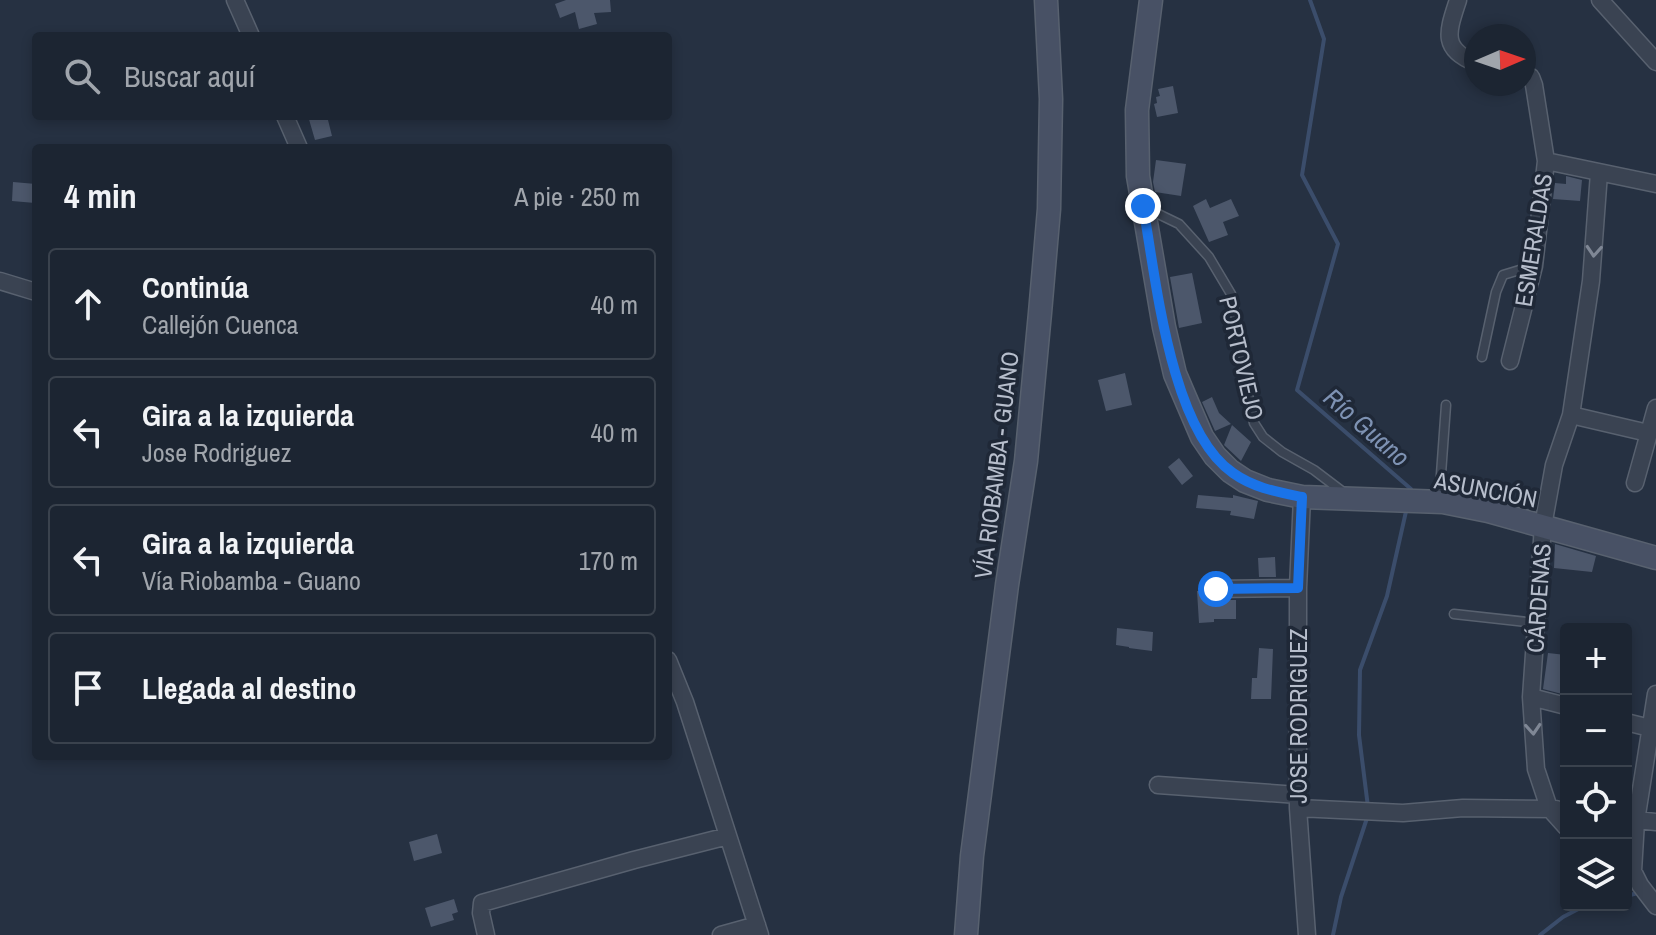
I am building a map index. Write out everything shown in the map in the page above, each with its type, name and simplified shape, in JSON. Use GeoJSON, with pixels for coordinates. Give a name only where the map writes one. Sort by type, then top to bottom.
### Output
{"type":"FeatureCollection","features":[{"type":"Feature","properties":{"kind":"main road","name":"VÍA RIOBAMBA - GUANO"},"geometry":{"type":"LineString","coordinates":[[966,935],[974,841],[1026,461],[1042,298],[1051,130],[1046,0]]}},
{"type":"Feature","properties":{"kind":"main road"},"geometry":{"type":"LineString","coordinates":[[1151,0],[1137,110],[1138,176],[1175,374],[1202,437],[1230,471],[1268,490],[1302,497]]}},
{"type":"Feature","properties":{"kind":"main road","name":"ASUNCIÓN"},"geometry":{"type":"LineString","coordinates":[[1302,497],[1434,503],[1488,511],[1656,558]]}},
{"type":"Feature","properties":{"kind":"street"},"geometry":{"type":"LineString","coordinates":[[235,0],[249,32]]}},
{"type":"Feature","properties":{"kind":"street"},"geometry":{"type":"LineString","coordinates":[[1458,0],[1449,39],[1455,52],[1464,57]]}},
{"type":"Feature","properties":{"kind":"street"},"geometry":{"type":"LineString","coordinates":[[1600,0],[1656,62]]}},
{"type":"Feature","properties":{"kind":"street","name":"ESMERALDAS"},"geometry":{"type":"LineString","coordinates":[[1510,361],[1534,266],[1546,161],[1536,96]]}},
{"type":"Feature","properties":{"kind":"street"},"geometry":{"type":"LineString","coordinates":[[287,120],[297,144]]}},
{"type":"Feature","properties":{"kind":"street"},"geometry":{"type":"LineString","coordinates":[[1546,161],[1656,184]]}},
{"type":"Feature","properties":{"kind":"street","name":"CÁRDENAS"},"geometry":{"type":"LineString","coordinates":[[1557,809],[1536,769],[1531,697],[1543,526],[1554,465],[1571,415],[1591,281],[1599,173]]}},
{"type":"Feature","properties":{"kind":"street"},"geometry":{"type":"LineString","coordinates":[[0,281],[32,291]]}},
{"type":"Feature","properties":{"kind":"street"},"geometry":{"type":"LineString","coordinates":[[1635,483],[1656,408]]}},
{"type":"Feature","properties":{"kind":"street"},"geometry":{"type":"LineString","coordinates":[[1571,415],[1648,433]]}},
{"type":"Feature","properties":{"kind":"street","name":"JOSE RODRIGUEZ"},"geometry":{"type":"LineString","coordinates":[[1302,497],[1298,588],[1298,802],[1307,935]]}},
{"type":"Feature","properties":{"kind":"street"},"geometry":{"type":"LineString","coordinates":[[1216,589],[1298,588]]}},
{"type":"Feature","properties":{"kind":"street"},"geometry":{"type":"LineString","coordinates":[[672,670],[758,930],[721,935]]}},
{"type":"Feature","properties":{"kind":"street"},"geometry":{"type":"LineString","coordinates":[[1632,815],[1656,694]]}},
{"type":"Feature","properties":{"kind":"street"},"geometry":{"type":"LineString","coordinates":[[1531,697],[1560,704]]}},
{"type":"Feature","properties":{"kind":"street"},"geometry":{"type":"LineString","coordinates":[[1632,724],[1650,728]]}},
{"type":"Feature","properties":{"kind":"street"},"geometry":{"type":"LineString","coordinates":[[1158,785],[1347,811],[1403,813],[1463,808],[1557,809]]}},
{"type":"Feature","properties":{"kind":"street"},"geometry":{"type":"LineString","coordinates":[[1632,820],[1656,822]]}},
{"type":"Feature","properties":{"kind":"street"},"geometry":{"type":"LineString","coordinates":[[486,935],[482,903],[728,836]]}},
{"type":"Feature","properties":{"kind":"street"},"geometry":{"type":"LineString","coordinates":[[1632,839],[1633,875],[1656,906]]}},
{"type":"Feature","properties":{"kind":"lane","name":"PORTOVIEJO"},"geometry":{"type":"LineString","coordinates":[[1143,206],[1179,224],[1209,257],[1231,294],[1254,423],[1263,437],[1353,500]]}},
{"type":"Feature","properties":{"kind":"lane"},"geometry":{"type":"LineString","coordinates":[[1482,357],[1496,292],[1503,275],[1534,266]]}},
{"type":"Feature","properties":{"kind":"lane"},"geometry":{"type":"LineString","coordinates":[[1434,503],[1440,488],[1446,405]]}},
{"type":"Feature","properties":{"kind":"lane"},"geometry":{"type":"LineString","coordinates":[[1454,614],[1536,623]]}},
{"type":"Feature","properties":{"kind":"building"},"geometry":{"type":"Polygon","coordinates":[[[566,0],[610,0],[611,12],[594,13],[597,24],[579,29],[575,12],[560,18],[555,4],[566,0]]]}},
{"type":"Feature","properties":{"kind":"building"},"geometry":{"type":"Polygon","coordinates":[[[1173,86],[1178,113],[1157,117],[1154,104],[1157,103],[1156,97],[1160,96],[1158,89],[1173,86]]]}},
{"type":"Feature","properties":{"kind":"building"},"geometry":{"type":"Polygon","coordinates":[[[309,120],[328,120],[332,136],[315,140],[309,120]]]}},
{"type":"Feature","properties":{"kind":"building"},"geometry":{"type":"Polygon","coordinates":[[[1156,160],[1186,164],[1181,196],[1155,192],[1156,160]]]}},
{"type":"Feature","properties":{"kind":"building"},"geometry":{"type":"Polygon","coordinates":[[[1566,176],[1582,180],[1580,201],[1553,199],[1555,183],[1566,184],[1566,176]]]}},
{"type":"Feature","properties":{"kind":"building"},"geometry":{"type":"Polygon","coordinates":[[[13,182],[32,184],[32,203],[12,201],[13,182]]]}},
{"type":"Feature","properties":{"kind":"building"},"geometry":{"type":"Polygon","coordinates":[[[1206,199],[1210,208],[1231,199],[1239,216],[1223,222],[1228,235],[1209,242],[1193,206],[1206,199]]]}},
{"type":"Feature","properties":{"kind":"building"},"geometry":{"type":"Polygon","coordinates":[[[1192,273],[1202,323],[1179,328],[1170,277],[1192,273]]]}},
{"type":"Feature","properties":{"kind":"building"},"geometry":{"type":"Polygon","coordinates":[[[1125,373],[1132,405],[1106,411],[1098,380],[1125,373]]]}},
{"type":"Feature","properties":{"kind":"building"},"geometry":{"type":"Polygon","coordinates":[[[1212,397],[1219,413],[1231,424],[1215,431],[1202,402],[1212,397]]]}},
{"type":"Feature","properties":{"kind":"building"},"geometry":{"type":"Polygon","coordinates":[[[1232,425],[1251,442],[1241,461],[1224,445],[1232,425]]]}},
{"type":"Feature","properties":{"kind":"building"},"geometry":{"type":"Polygon","coordinates":[[[1179,458],[1193,476],[1182,485],[1168,467],[1179,458]]]}},
{"type":"Feature","properties":{"kind":"building"},"geometry":{"type":"Polygon","coordinates":[[[1198,495],[1233,498],[1233,495],[1258,501],[1254,519],[1230,515],[1231,511],[1196,508],[1198,495]]]}},
{"type":"Feature","properties":{"kind":"building"},"geometry":{"type":"Polygon","coordinates":[[[1555,544],[1596,556],[1592,572],[1554,568],[1555,544]]]}},
{"type":"Feature","properties":{"kind":"building"},"geometry":{"type":"Polygon","coordinates":[[[1275,557],[1276,577],[1259,577],[1258,558],[1275,557]]]}},
{"type":"Feature","properties":{"kind":"building"},"geometry":{"type":"Polygon","coordinates":[[[1197,591],[1205,591],[1215,600],[1236,600],[1236,619],[1199,623],[1197,591]]]}},
{"type":"Feature","properties":{"kind":"building"},"geometry":{"type":"Polygon","coordinates":[[[1117,628],[1153,632],[1152,651],[1116,645],[1117,628]]]}},
{"type":"Feature","properties":{"kind":"building"},"geometry":{"type":"Polygon","coordinates":[[[1259,648],[1273,649],[1271,699],[1251,699],[1252,678],[1257,678],[1259,648]]]}},
{"type":"Feature","properties":{"kind":"building"},"geometry":{"type":"Polygon","coordinates":[[[1548,653],[1560,654],[1560,693],[1543,689],[1548,653]]]}},
{"type":"Feature","properties":{"kind":"building"},"geometry":{"type":"Polygon","coordinates":[[[437,834],[442,853],[414,861],[409,842],[437,834]]]}},
{"type":"Feature","properties":{"kind":"building"},"geometry":{"type":"Polygon","coordinates":[[[454,899],[458,912],[452,914],[454,920],[431,927],[425,908],[454,899]]]}},
{"type":"Feature","properties":{"kind":"waterway","name":"Río Guano"},"geometry":{"type":"LineString","coordinates":[[1310,0],[1324,39],[1302,175],[1338,244],[1297,390],[1411,489],[1410,495]]}},
{"type":"Feature","properties":{"kind":"waterway","name":"Río Guano"},"geometry":{"type":"LineString","coordinates":[[1368,807],[1359,735],[1360,670],[1387,596],[1407,507]]}},
{"type":"Feature","properties":{"kind":"waterway","name":"Río Guano"},"geometry":{"type":"LineString","coordinates":[[1333,935],[1341,897],[1368,815]]}},
{"type":"Feature","properties":{"kind":"waterway"},"geometry":{"type":"LineString","coordinates":[[1632,894],[1638,893]]}},
{"type":"Feature","properties":{"kind":"waterway"},"geometry":{"type":"LineString","coordinates":[[1540,935],[1574,911]]}},
{"type":"Feature","properties":{"kind":"route"},"geometry":{"type":"LineString","coordinates":[[1143,206],[1175,374],[1202,437],[1215,456],[1245,481],[1268,490],[1302,497],[1298,588],[1216,589]]}}]}
